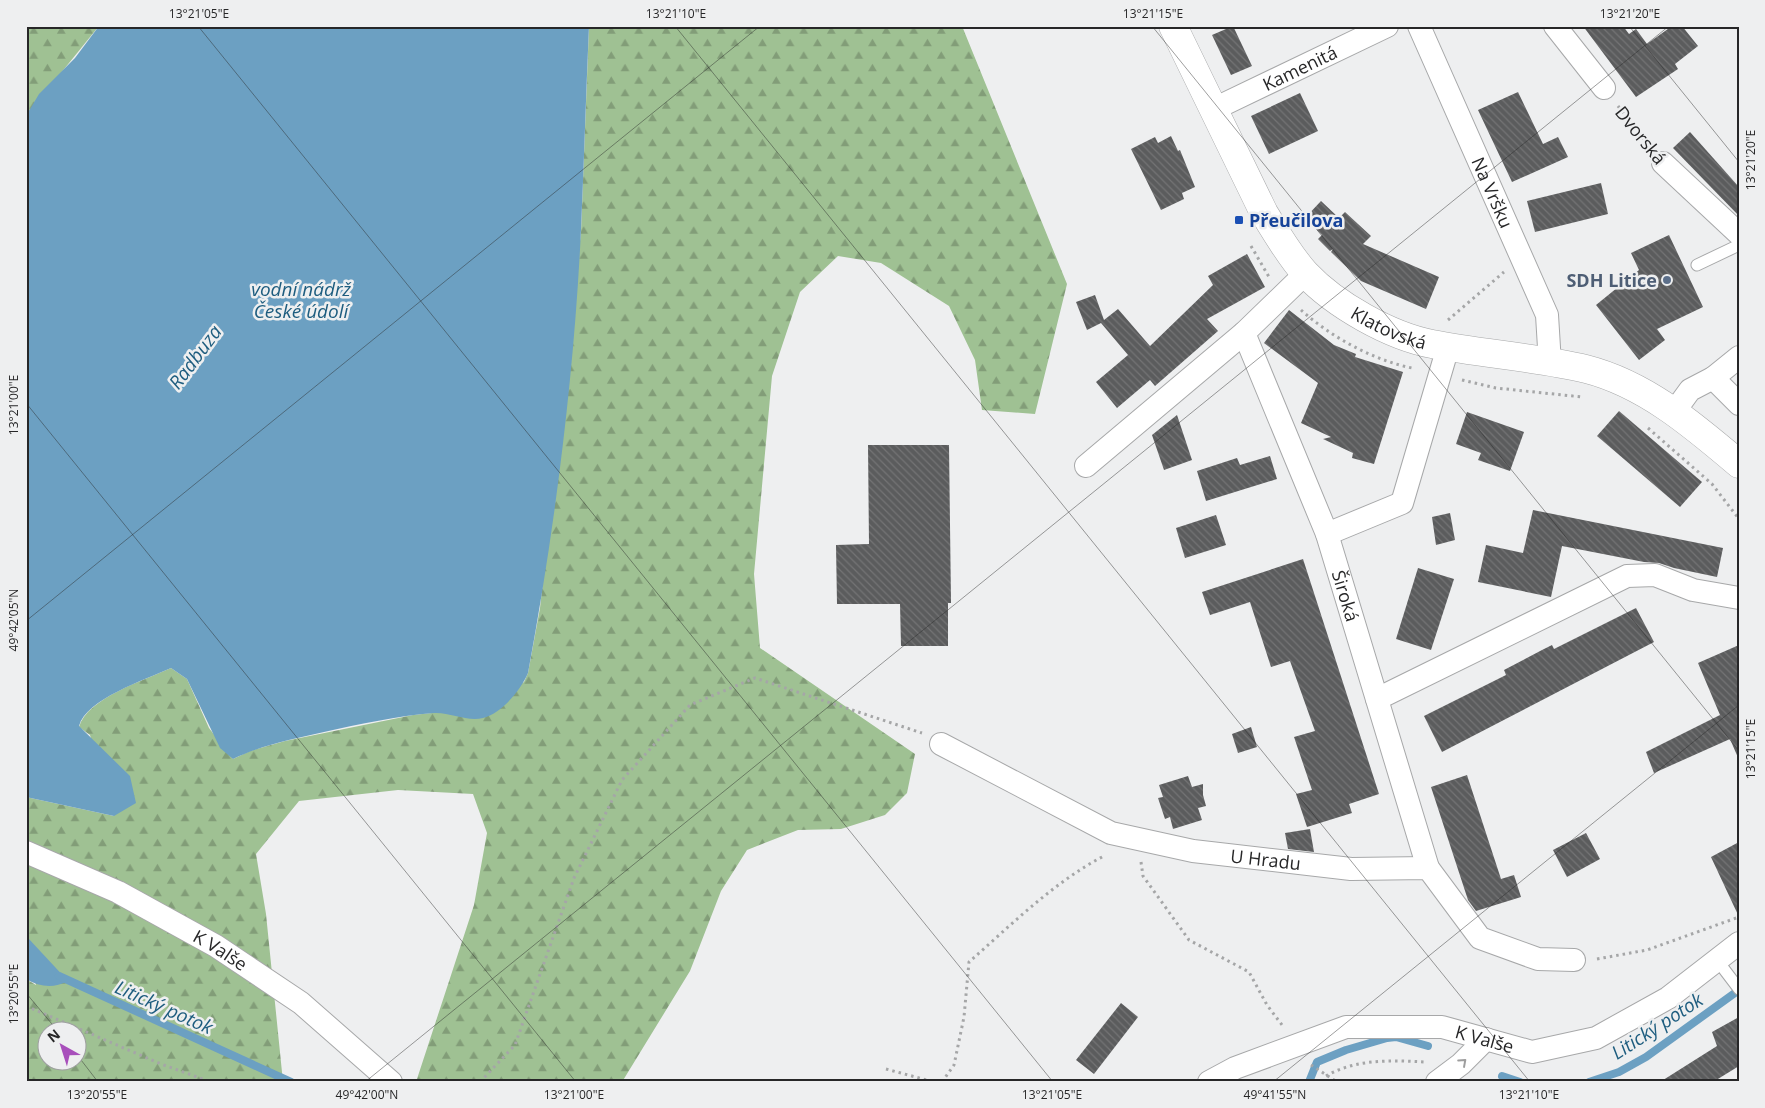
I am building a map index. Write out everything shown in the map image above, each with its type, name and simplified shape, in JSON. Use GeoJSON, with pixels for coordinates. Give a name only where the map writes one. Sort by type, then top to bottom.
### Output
{"type":"FeatureCollection","features":[{"type":"Feature","properties":{"kind":"main road","name":"Klatovská"},"geometry":{"type":"LineString","coordinates":[[1173,26],[1264,213],[1282,242],[1306,273],[1337,299],[1368,320],[1402,335],[1445,336],[1550,364],[1586,369],[1638,389],[1674,412],[1739,464]]}},
{"type":"Feature","properties":{"kind":"street","name":"Kamenitá"},"geometry":{"type":"LineString","coordinates":[[1214,109],[1387,26]]}},
{"type":"Feature","properties":{"kind":"street","name":"Na Vršku"},"geometry":{"type":"LineString","coordinates":[[1418,26],[1547,315],[1550,364]]}},
{"type":"Feature","properties":{"kind":"street","name":"Dvorská"},"geometry":{"type":"LineString","coordinates":[[1554,26],[1604,88]]}},
{"type":"Feature","properties":{"kind":"street","name":"Dvorská"},"geometry":{"type":"LineString","coordinates":[[1663,163],[1739,234]]}},
{"type":"Feature","properties":{"kind":"street"},"geometry":{"type":"LineString","coordinates":[[1086,466],[1244,333],[1306,273]]}},
{"type":"Feature","properties":{"kind":"street","name":"Široká"},"geometry":{"type":"LineString","coordinates":[[1244,333],[1327,534],[1428,868]]}},
{"type":"Feature","properties":{"kind":"street"},"geometry":{"type":"LineString","coordinates":[[1327,534],[1402,504],[1445,336]]}},
{"type":"Feature","properties":{"kind":"street"},"geometry":{"type":"LineString","coordinates":[[1674,412],[1690,390],[1713,378],[1739,357]]}},
{"type":"Feature","properties":{"kind":"street"},"geometry":{"type":"LineString","coordinates":[[1713,378],[1739,404]]}},
{"type":"Feature","properties":{"kind":"street"},"geometry":{"type":"LineString","coordinates":[[1377,699],[1627,576],[1654,575],[1693,590],[1739,598]]}},
{"type":"Feature","properties":{"kind":"street","name":"U Hradu"},"geometry":{"type":"LineString","coordinates":[[933,739],[1111,833],[1193,851],[1351,869],[1428,868]]}},
{"type":"Feature","properties":{"kind":"street","name":"K Valše"},"geometry":{"type":"LineString","coordinates":[[26,852],[118,892],[216,946],[301,1003],[391,1082]]}},
{"type":"Feature","properties":{"kind":"street"},"geometry":{"type":"LineString","coordinates":[[1428,868],[1480,938],[1538,959],[1574,960]]}},
{"type":"Feature","properties":{"kind":"street","name":"K Valše"},"geometry":{"type":"LineString","coordinates":[[1209,1082],[1235,1068],[1346,1027],[1442,1027],[1532,1052],[1596,1038],[1723,968],[1739,943]]}},
{"type":"Feature","properties":{"kind":"street"},"geometry":{"type":"LineString","coordinates":[[1437,1082],[1461,1064],[1486,1039]]}},
{"type":"Feature","properties":{"kind":"lane"},"geometry":{"type":"LineString","coordinates":[[1697,265],[1739,245]]}},
{"type":"Feature","properties":{"kind":"lane"},"geometry":{"type":"LineString","coordinates":[[1723,968],[1739,989]]}},
{"type":"Feature","properties":{"kind":"path","name":"Dvorská"},"geometry":{"type":"LineString","coordinates":[[1604,88],[1663,163]]}},
{"type":"Feature","properties":{"kind":"path"},"geometry":{"type":"LineString","coordinates":[[1445,336],[1521,257]]}},
{"type":"Feature","properties":{"kind":"path"},"geometry":{"type":"LineString","coordinates":[[480,1082],[515,1045],[574,878],[622,780],[690,705],[754,678],[933,739]]}},
{"type":"Feature","properties":{"kind":"path"},"geometry":{"type":"LineString","coordinates":[[942,1082],[954,1066],[964,1017],[969,962],[1019,918],[1086,865],[1137,839],[1143,876],[1189,940],[1249,972],[1267,1004],[1286,1030]]}},
{"type":"Feature","properties":{"kind":"path"},"geometry":{"type":"LineString","coordinates":[[1574,960],[1602,958],[1647,950],[1739,917]]}},
{"type":"Feature","properties":{"kind":"path"},"geometry":{"type":"LineString","coordinates":[[26,1006],[161,1064],[211,1082]]}},
{"type":"Feature","properties":{"kind":"path"},"geometry":{"type":"LineString","coordinates":[[1326,1076],[1345,1067],[1390,1060],[1424,1062],[1439,1059],[1461,1064]]}},
{"type":"Feature","properties":{"kind":"path"},"geometry":{"type":"LineString","coordinates":[[1307,1062],[1337,1082]]}},
{"type":"Feature","properties":{"kind":"path"},"geometry":{"type":"LineString","coordinates":[[886,1069],[934,1082]]}},
{"type":"Feature","properties":{"kind":"green space"},"geometry":{"type":"Polygon","coordinates":[[[26,26],[99,26],[26,116],[26,26]]]}},
{"type":"Feature","properties":{"kind":"green space"},"geometry":{"type":"Polygon","coordinates":[[[589,26],[962,26],[1067,284],[1035,414],[982,410],[975,360],[949,306],[881,263],[838,256],[800,292],[772,376],[754,574],[760,648],[915,754],[907,793],[885,815],[841,829],[798,830],[747,850],[721,891],[690,971],[622,1082],[416,1082],[474,905],[487,833],[473,794],[398,790],[299,801],[256,854],[266,914],[283,1082],[26,1082],[26,979],[36,985],[26,937],[26,797],[114,816],[90,735],[79,727],[84,717],[93,707],[118,691],[171,668],[187,679],[209,728],[233,759],[250,751],[285,741],[413,715],[441,712],[469,718],[524,682],[528,673],[540,608],[581,232],[589,26]]]}},
{"type":"Feature","properties":{"kind":"water","name":"vodní nádrž České údolí"},"geometry":{"type":"Polygon","coordinates":[[[99,26],[589,26],[578,286],[574,341],[555,508],[528,673],[521,687],[497,712],[477,719],[434,713],[392,718],[289,740],[266,746],[233,759],[220,748],[187,679],[171,668],[104,699],[84,716],[79,726],[130,776],[136,803],[114,816],[26,797],[26,116],[39,94],[75,58],[99,26]]]}},
{"type":"Feature","properties":{"kind":"water"},"geometry":{"type":"Polygon","coordinates":[[[26,937],[68,981],[62,984],[47,986],[36,984],[26,979],[26,937]]]}},
{"type":"Feature","properties":{"kind":"building"},"geometry":{"type":"Polygon","coordinates":[[[1233,26],[1252,66],[1231,75],[1212,35],[1233,26]]]}},
{"type":"Feature","properties":{"kind":"building"},"geometry":{"type":"Polygon","coordinates":[[[1583,26],[1623,26],[1629,34],[1636,29],[1647,44],[1672,26],[1682,26],[1698,46],[1675,64],[1678,69],[1636,97],[1583,26]]]}},
{"type":"Feature","properties":{"kind":"building"},"geometry":{"type":"Polygon","coordinates":[[[1518,92],[1543,144],[1558,137],[1568,157],[1512,182],[1478,110],[1518,92]]]}},
{"type":"Feature","properties":{"kind":"building"},"geometry":{"type":"Polygon","coordinates":[[[1300,93],[1318,131],[1269,154],[1251,116],[1300,93]]]}},
{"type":"Feature","properties":{"kind":"building"},"geometry":{"type":"Polygon","coordinates":[[[1690,132],[1739,187],[1739,216],[1673,148],[1690,132]]]}},
{"type":"Feature","properties":{"kind":"building"},"geometry":{"type":"Polygon","coordinates":[[[1171,136],[1178,151],[1180,150],[1195,187],[1182,193],[1184,199],[1161,210],[1131,149],[1155,137],[1158,143],[1171,136]]]}},
{"type":"Feature","properties":{"kind":"building"},"geometry":{"type":"Polygon","coordinates":[[[1601,183],[1608,214],[1535,232],[1527,201],[1601,183]]]}},
{"type":"Feature","properties":{"kind":"building"},"geometry":{"type":"Polygon","coordinates":[[[1321,201],[1339,218],[1345,212],[1371,236],[1363,244],[1439,277],[1426,309],[1361,281],[1331,252],[1333,249],[1330,251],[1318,239],[1322,235],[1305,218],[1321,201]]]}},
{"type":"Feature","properties":{"kind":"building"},"geometry":{"type":"Polygon","coordinates":[[[1669,235],[1703,307],[1657,329],[1665,340],[1639,360],[1596,305],[1639,270],[1631,253],[1669,235]]]}},
{"type":"Feature","properties":{"kind":"building"},"geometry":{"type":"Polygon","coordinates":[[[1247,254],[1265,287],[1207,319],[1218,331],[1155,386],[1150,380],[1117,408],[1096,382],[1128,355],[1101,323],[1087,330],[1076,302],[1095,295],[1104,320],[1118,309],[1150,346],[1213,285],[1208,276],[1247,254]]]}},
{"type":"Feature","properties":{"kind":"building"},"geometry":{"type":"Polygon","coordinates":[[[1289,310],[1334,345],[1356,354],[1355,357],[1403,372],[1374,464],[1352,458],[1353,453],[1323,439],[1331,437],[1301,423],[1318,383],[1264,343],[1289,310]]]}},
{"type":"Feature","properties":{"kind":"building"},"geometry":{"type":"Polygon","coordinates":[[[1619,411],[1702,482],[1680,507],[1597,436],[1619,411]]]}},
{"type":"Feature","properties":{"kind":"building"},"geometry":{"type":"Polygon","coordinates":[[[1467,412],[1524,432],[1510,471],[1478,460],[1481,453],[1456,444],[1467,412]]]}},
{"type":"Feature","properties":{"kind":"building"},"geometry":{"type":"Polygon","coordinates":[[[1177,415],[1192,460],[1164,470],[1152,435],[1177,415]]]}},
{"type":"Feature","properties":{"kind":"building"},"geometry":{"type":"Polygon","coordinates":[[[868,445],[949,445],[951,603],[948,603],[948,646],[901,646],[900,604],[837,604],[836,545],[869,544],[868,445]]]}},
{"type":"Feature","properties":{"kind":"building"},"geometry":{"type":"Polygon","coordinates":[[[1270,456],[1277,479],[1206,501],[1197,471],[1237,458],[1240,465],[1270,456]]]}},
{"type":"Feature","properties":{"kind":"building"},"geometry":{"type":"Polygon","coordinates":[[[1533,510],[1723,548],[1717,577],[1659,563],[1644,562],[1562,546],[1551,597],[1478,582],[1486,545],[1523,553],[1533,510]]]}},
{"type":"Feature","properties":{"kind":"building"},"geometry":{"type":"Polygon","coordinates":[[[1450,513],[1455,540],[1436,545],[1432,517],[1450,513]]]}},
{"type":"Feature","properties":{"kind":"building"},"geometry":{"type":"Polygon","coordinates":[[[1216,515],[1226,545],[1185,558],[1176,528],[1216,515]]]}},
{"type":"Feature","properties":{"kind":"building"},"geometry":{"type":"Polygon","coordinates":[[[1303,559],[1379,794],[1349,804],[1352,813],[1307,827],[1296,794],[1312,790],[1294,737],[1315,731],[1290,661],[1271,667],[1250,602],[1210,615],[1202,592],[1303,559]]]}},
{"type":"Feature","properties":{"kind":"building"},"geometry":{"type":"Polygon","coordinates":[[[1418,568],[1454,579],[1431,650],[1396,639],[1418,568]]]}},
{"type":"Feature","properties":{"kind":"building"},"geometry":{"type":"Polygon","coordinates":[[[1636,608],[1654,642],[1442,752],[1424,716],[1506,675],[1504,670],[1542,650],[1552,645],[1554,649],[1636,608]]]}},
{"type":"Feature","properties":{"kind":"building"},"geometry":{"type":"Polygon","coordinates":[[[1739,645],[1739,760],[1730,739],[1654,773],[1646,752],[1720,715],[1698,663],[1739,645]]]}},
{"type":"Feature","properties":{"kind":"building"},"geometry":{"type":"Polygon","coordinates":[[[1251,727],[1257,747],[1238,753],[1232,734],[1251,727]]]}},
{"type":"Feature","properties":{"kind":"building"},"geometry":{"type":"Polygon","coordinates":[[[1467,775],[1501,879],[1514,875],[1521,897],[1476,911],[1468,900],[1431,787],[1467,775]]]}},
{"type":"Feature","properties":{"kind":"building"},"geometry":{"type":"Polygon","coordinates":[[[1188,776],[1192,787],[1203,784],[1206,806],[1198,808],[1202,820],[1173,829],[1170,817],[1165,819],[1158,798],[1163,797],[1159,785],[1188,776]]]}},
{"type":"Feature","properties":{"kind":"building"},"geometry":{"type":"Polygon","coordinates":[[[1310,829],[1314,852],[1288,849],[1285,833],[1310,829]]]}},
{"type":"Feature","properties":{"kind":"building"},"geometry":{"type":"Polygon","coordinates":[[[1586,833],[1600,859],[1567,877],[1553,850],[1586,833]]]}},
{"type":"Feature","properties":{"kind":"building"},"geometry":{"type":"Polygon","coordinates":[[[1739,842],[1739,917],[1711,857],[1739,842]]]}},
{"type":"Feature","properties":{"kind":"building"},"geometry":{"type":"Polygon","coordinates":[[[1121,1003],[1138,1017],[1094,1074],[1076,1060],[1121,1003]]]}},
{"type":"Feature","properties":{"kind":"building"},"geometry":{"type":"Polygon","coordinates":[[[1739,1017],[1739,1066],[1713,1082],[1660,1082],[1717,1046],[1712,1032],[1739,1017]]]}},
{"type":"Feature","properties":{"kind":"waterway","name":"Litický potok"},"geometry":{"type":"LineString","coordinates":[[59,976],[291,1082]]}},
{"type":"Feature","properties":{"kind":"waterway","name":"Litický potok"},"geometry":{"type":"LineString","coordinates":[[1589,1082],[1619,1072],[1646,1057],[1739,990]]}},
{"type":"Feature","properties":{"kind":"waterway","name":"Litický potok"},"geometry":{"type":"LineString","coordinates":[[1309,1082],[1317,1062],[1346,1050],[1396,1037],[1428,1046]]}},
{"type":"Feature","properties":{"kind":"waterway","name":"Litický potok"},"geometry":{"type":"LineString","coordinates":[[1502,1076],[1520,1082]]}},
{"type":"Feature","properties":{"kind":"place","name":"Přeučilova"},"geometry":{"type":"Point","coordinates":[1239,220]}},
{"type":"Feature","properties":{"kind":"place","name":"SDH Litice"},"geometry":{"type":"Point","coordinates":[1667,280]}},
{"type":"Feature","properties":{"kind":"water label","name":"Radbuza"},"geometry":{"type":"Point","coordinates":[195,357]}}]}
